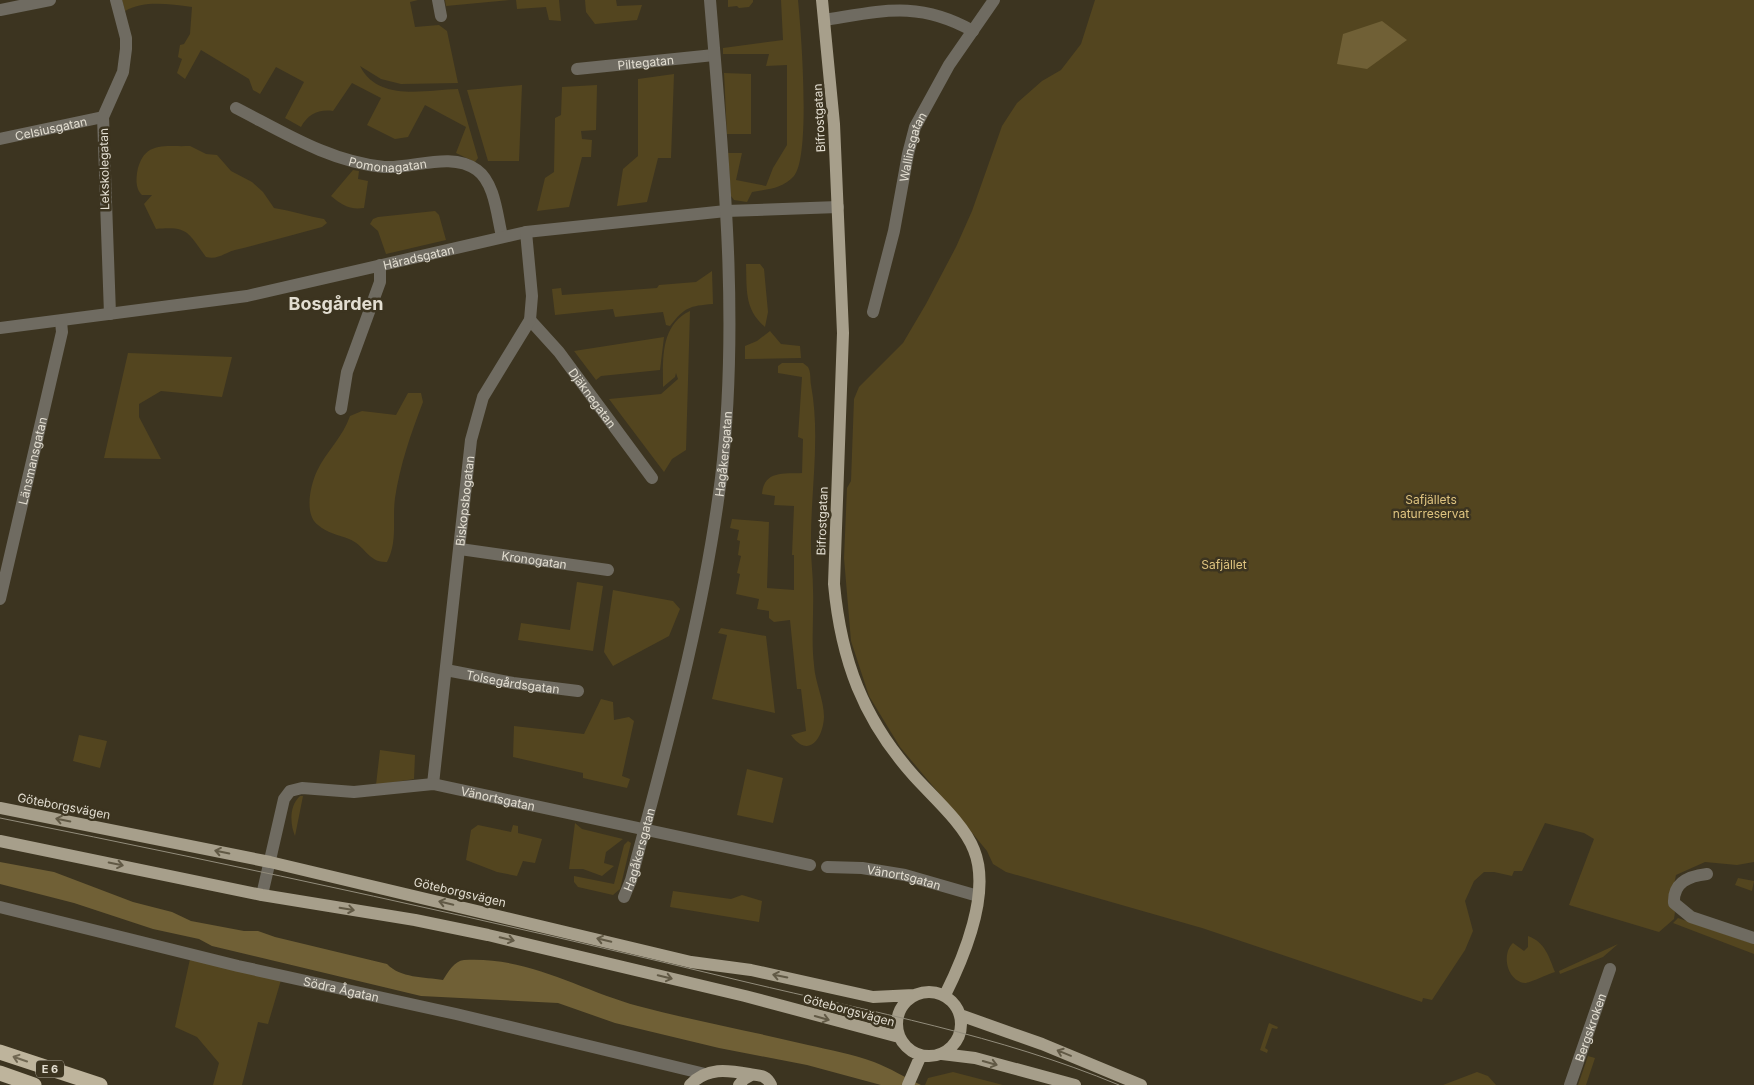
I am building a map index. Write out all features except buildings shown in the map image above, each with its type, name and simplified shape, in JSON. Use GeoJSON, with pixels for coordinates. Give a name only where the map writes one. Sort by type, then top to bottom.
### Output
{"type":"FeatureCollection","features":[{"type":"Feature","properties":{"kind":"highway","name":"E 6"},"geometry":{"type":"LineString","coordinates":[[0,1052],[100,1085]]}},
{"type":"Feature","properties":{"kind":"highway","name":"E 6"},"geometry":{"type":"LineString","coordinates":[[0,1074],[34,1085]]}},
{"type":"Feature","properties":{"kind":"main road","name":"Bifrostgatan"},"geometry":{"type":"LineString","coordinates":[[822,0],[838,207],[843,333],[834,584],[840,634],[855,683],[875,725],[897,757],[962,830],[972,846],[978,863],[978,896],[969,938],[945,995]]}},
{"type":"Feature","properties":{"kind":"main road","name":"Göteborgsvägen"},"geometry":{"type":"LineString","coordinates":[[0,808],[270,862],[690,962],[751,970],[873,997],[932,992],[945,995]]}},
{"type":"Feature","properties":{"kind":"main road","name":"Göteborgsvägen"},"geometry":{"type":"LineString","coordinates":[[0,841],[262,895],[415,920],[488,935],[736,994],[899,1037]]}},
{"type":"Feature","properties":{"kind":"main road","name":"Göteborgsvägen"},"geometry":{"type":"LineString","coordinates":[[914,995],[905,1002],[899,1012],[897,1023],[899,1037],[909,1050],[921,1055]]}},
{"type":"Feature","properties":{"kind":"main road"},"geometry":{"type":"LineString","coordinates":[[942,1054],[950,1049],[962,1028],[960,1015],[953,1001],[945,995]]}},
{"type":"Feature","properties":{"kind":"main road"},"geometry":{"type":"LineString","coordinates":[[960,1015],[1042,1044],[1142,1085]]}},
{"type":"Feature","properties":{"kind":"main road"},"geometry":{"type":"LineString","coordinates":[[911,1080],[921,1055],[933,1056],[942,1054],[975,1058],[1075,1085]]}},
{"type":"Feature","properties":{"kind":"main road"},"geometry":{"type":"LineString","coordinates":[[690,1085],[705,1074],[725,1070],[763,1076],[771,1085]]}},
{"type":"Feature","properties":{"kind":"main road"},"geometry":{"type":"LineString","coordinates":[[739,1085],[751,1075]]}},
{"type":"Feature","properties":{"kind":"street"},"geometry":{"type":"LineString","coordinates":[[0,10],[50,0]]}},
{"type":"Feature","properties":{"kind":"street","name":"Lekskolegatan"},"geometry":{"type":"LineString","coordinates":[[110,314],[103,117],[123,72],[125,58],[126,38],[116,0]]}},
{"type":"Feature","properties":{"kind":"street"},"geometry":{"type":"LineString","coordinates":[[438,0],[442,16]]}},
{"type":"Feature","properties":{"kind":"street","name":"Hagåkersgatan"},"geometry":{"type":"LineString","coordinates":[[624,897],[631,880],[670,730],[704,583],[721,476],[730,332],[726,211],[710,0]]}},
{"type":"Feature","properties":{"kind":"street","name":"Wallinsgatan"},"geometry":{"type":"LineString","coordinates":[[873,312],[893,237],[915,127],[945,72],[994,0]]}},
{"type":"Feature","properties":{"kind":"street"},"geometry":{"type":"LineString","coordinates":[[824,20],[878,10],[906,8],[950,20],[973,31]]}},
{"type":"Feature","properties":{"kind":"street","name":"Piltegatan"},"geometry":{"type":"LineString","coordinates":[[577,68],[714,55]]}},
{"type":"Feature","properties":{"kind":"street","name":"Pomonagatan"},"geometry":{"type":"LineString","coordinates":[[236,108],[305,144],[352,162],[402,167],[452,161],[470,166],[487,181],[502,236]]}},
{"type":"Feature","properties":{"kind":"street","name":"Celsiusgatan"},"geometry":{"type":"LineString","coordinates":[[0,139],[103,117]]}},
{"type":"Feature","properties":{"kind":"street","name":"Häradsgatan"},"geometry":{"type":"LineString","coordinates":[[0,328],[247,296],[526,232],[726,211],[838,207]]}},
{"type":"Feature","properties":{"kind":"street","name":"Biskopsbogatan"},"geometry":{"type":"LineString","coordinates":[[433,784],[460,549],[470,440],[477,413],[496,374],[530,320],[532,296],[526,232]]}},
{"type":"Feature","properties":{"kind":"street"},"geometry":{"type":"LineString","coordinates":[[341,409],[350,363],[380,282],[380,265]]}},
{"type":"Feature","properties":{"kind":"street","name":"Djäknegatan"},"geometry":{"type":"LineString","coordinates":[[530,320],[559,352],[652,478]]}},
{"type":"Feature","properties":{"kind":"street","name":"Länsmansgatan"},"geometry":{"type":"LineString","coordinates":[[0,599],[62,332],[61,321]]}},
{"type":"Feature","properties":{"kind":"street","name":"Kronogatan"},"geometry":{"type":"LineString","coordinates":[[460,549],[608,570]]}},
{"type":"Feature","properties":{"kind":"street","name":"Tolsegårdsgatan"},"geometry":{"type":"LineString","coordinates":[[446,670],[513,683],[578,691]]}},
{"type":"Feature","properties":{"kind":"street","name":"Vänortsgatan"},"geometry":{"type":"LineString","coordinates":[[262,895],[284,799],[290,791],[302,788],[363,792],[433,784],[810,865]]}},
{"type":"Feature","properties":{"kind":"street","name":"Vänortsgatan"},"geometry":{"type":"LineString","coordinates":[[827,867],[862,868],[905,875],[978,896]]}},
{"type":"Feature","properties":{"kind":"street"},"geometry":{"type":"LineString","coordinates":[[1708,874],[1682,881],[1676,889],[1674,903],[1691,917],[1754,938]]}},
{"type":"Feature","properties":{"kind":"street","name":"Södra Ågatan"},"geometry":{"type":"LineString","coordinates":[[0,907],[238,966],[480,1019],[682,1070],[690,1069],[705,1074]]}},
{"type":"Feature","properties":{"kind":"street","name":"Bergskroken"},"geometry":{"type":"LineString","coordinates":[[1570,1085],[1610,969]]}},
{"type":"Feature","properties":{"kind":"street"},"geometry":{"type":"LineString","coordinates":[[682,1070],[686,1085]]}},
{"type":"Feature","properties":{"kind":"green space"},"geometry":{"type":"Polygon","coordinates":[[[122,0],[418,0],[410,2],[415,27],[439,25],[447,31],[458,83],[401,84],[381,79],[360,66],[368,77],[378,85],[390,89],[417,92],[458,89],[478,158],[475,162],[456,153],[466,127],[425,105],[408,137],[395,139],[367,125],[381,98],[352,83],[333,111],[314,113],[301,127],[285,118],[304,82],[276,67],[260,94],[253,90],[249,79],[201,50],[185,79],[177,73],[182,59],[178,57],[180,45],[184,44],[190,34],[192,7],[149,4],[125,11],[122,0]]]}},
{"type":"Feature","properties":{"kind":"green space"},"geometry":{"type":"Polygon","coordinates":[[[445,0],[510,0],[446,6],[445,0]]]}},
{"type":"Feature","properties":{"kind":"green space"},"geometry":{"type":"Polygon","coordinates":[[[516,0],[559,0],[561,21],[549,20],[546,7],[517,9],[516,0]]]}},
{"type":"Feature","properties":{"kind":"green space"},"geometry":{"type":"Polygon","coordinates":[[[585,0],[616,0],[617,6],[642,5],[637,20],[595,24],[586,12],[585,0]]]}},
{"type":"Feature","properties":{"kind":"green space"},"geometry":{"type":"Polygon","coordinates":[[[728,0],[753,0],[753,2],[749,7],[739,8],[737,6],[728,7],[728,0]]]}},
{"type":"Feature","properties":{"kind":"green space"},"geometry":{"type":"Polygon","coordinates":[[[781,0],[798,0],[804,92],[804,119],[799,164],[794,176],[785,184],[752,192],[747,202],[734,200],[731,196],[728,153],[742,153],[736,180],[766,186],[773,168],[787,145],[787,65],[766,66],[769,54],[723,54],[723,48],[783,40],[781,0]]]}},
{"type":"Feature","properties":{"kind":"green space","name":"Safjället"},"geometry":{"type":"Polygon","coordinates":[[[1095,0],[1754,0],[1754,862],[1737,865],[1705,862],[1676,875],[1670,904],[1675,912],[1674,919],[1659,932],[1569,905],[1594,839],[1584,833],[1545,823],[1522,871],[1514,871],[1512,876],[1484,872],[1474,881],[1465,901],[1473,931],[1465,950],[1432,1000],[1423,998],[1422,1002],[1202,928],[1006,872],[993,864],[987,851],[900,747],[869,696],[851,641],[844,558],[847,488],[851,481],[854,399],[859,387],[903,343],[926,304],[956,247],[972,211],[1002,126],[1017,103],[1042,81],[1061,70],[1081,44],[1095,0]]]}},
{"type":"Feature","properties":{"kind":"green space"},"geometry":{"type":"Polygon","coordinates":[[[724,73],[751,74],[751,134],[727,134],[724,73]]]}},
{"type":"Feature","properties":{"kind":"green space"},"geometry":{"type":"Polygon","coordinates":[[[674,74],[671,158],[658,158],[647,202],[617,206],[623,169],[638,156],[638,79],[674,74]]]}},
{"type":"Feature","properties":{"kind":"green space"},"geometry":{"type":"Polygon","coordinates":[[[522,85],[519,161],[488,161],[467,90],[522,85]]]}},
{"type":"Feature","properties":{"kind":"green space"},"geometry":{"type":"Polygon","coordinates":[[[597,85],[596,130],[581,131],[582,139],[592,140],[591,157],[582,157],[569,207],[537,211],[545,178],[554,172],[555,118],[561,115],[562,87],[597,85]]]}},
{"type":"Feature","properties":{"kind":"green space"},"geometry":{"type":"Polygon","coordinates":[[[190,146],[206,154],[217,155],[231,171],[252,182],[263,192],[274,208],[324,219],[327,223],[322,227],[235,250],[214,258],[206,257],[191,237],[182,230],[156,229],[144,204],[152,195],[142,195],[138,188],[137,173],[140,163],[144,155],[156,148],[190,146]]]}},
{"type":"Feature","properties":{"kind":"green space"},"geometry":{"type":"Polygon","coordinates":[[[353,170],[359,171],[358,179],[368,181],[364,208],[346,206],[331,196],[353,170]]]}},
{"type":"Feature","properties":{"kind":"green space"},"geometry":{"type":"Polygon","coordinates":[[[435,211],[439,215],[446,240],[386,254],[378,231],[370,224],[373,219],[378,217],[435,211]]]}},
{"type":"Feature","properties":{"kind":"green space"},"geometry":{"type":"Polygon","coordinates":[[[746,264],[760,264],[764,269],[768,312],[765,327],[753,313],[750,306],[746,264]]]}},
{"type":"Feature","properties":{"kind":"green space"},"geometry":{"type":"Polygon","coordinates":[[[712,271],[713,304],[693,307],[684,311],[670,326],[666,325],[663,312],[615,317],[613,309],[555,315],[552,289],[561,288],[562,295],[657,288],[659,285],[696,282],[712,271]]]}},
{"type":"Feature","properties":{"kind":"green space"},"geometry":{"type":"Polygon","coordinates":[[[690,311],[686,450],[672,459],[664,472],[609,399],[661,394],[678,379],[676,373],[675,377],[663,387],[665,344],[673,325],[680,317],[690,311]]]}},
{"type":"Feature","properties":{"kind":"green space"},"geometry":{"type":"Polygon","coordinates":[[[770,331],[781,344],[800,346],[801,358],[745,359],[745,346],[757,341],[770,331]]]}},
{"type":"Feature","properties":{"kind":"green space"},"geometry":{"type":"Polygon","coordinates":[[[664,337],[660,370],[601,376],[596,380],[574,351],[664,337]]]}},
{"type":"Feature","properties":{"kind":"green space"},"geometry":{"type":"Polygon","coordinates":[[[128,353],[232,357],[222,397],[161,391],[139,404],[139,417],[161,459],[104,458],[128,353]]]}},
{"type":"Feature","properties":{"kind":"green space"},"geometry":{"type":"Polygon","coordinates":[[[782,363],[803,363],[808,367],[814,405],[815,446],[811,527],[813,646],[815,671],[823,704],[824,717],[818,739],[809,746],[797,742],[791,735],[806,731],[801,689],[797,689],[790,620],[774,622],[769,618],[769,611],[757,609],[759,599],[736,594],[740,574],[737,573],[741,556],[738,555],[740,541],[737,540],[739,530],[730,528],[732,519],[769,522],[767,588],[794,590],[794,555],[792,555],[794,506],[774,505],[775,496],[762,494],[764,486],[771,477],[782,474],[802,473],[803,439],[798,437],[802,377],[778,373],[778,366],[782,363]]]}},
{"type":"Feature","properties":{"kind":"green space"},"geometry":{"type":"Polygon","coordinates":[[[408,393],[421,393],[423,402],[406,449],[397,486],[394,506],[394,538],[390,554],[387,562],[381,562],[375,560],[359,545],[349,539],[329,532],[318,525],[311,514],[312,484],[317,471],[343,431],[350,416],[362,411],[396,415],[408,393]]]}},
{"type":"Feature","properties":{"kind":"green space"},"geometry":{"type":"Polygon","coordinates":[[[577,582],[603,586],[593,651],[518,640],[521,623],[570,630],[577,582]]]}},
{"type":"Feature","properties":{"kind":"green space"},"geometry":{"type":"Polygon","coordinates":[[[613,590],[673,601],[680,609],[669,636],[613,666],[604,652],[613,590]]]}},
{"type":"Feature","properties":{"kind":"green space"},"geometry":{"type":"Polygon","coordinates":[[[721,628],[766,636],[775,713],[712,699],[727,635],[718,633],[721,628]]]}},
{"type":"Feature","properties":{"kind":"green space"},"geometry":{"type":"Polygon","coordinates":[[[601,699],[613,702],[614,720],[629,717],[634,721],[622,776],[630,779],[627,788],[583,778],[583,773],[513,757],[514,726],[584,734],[601,699]]]}},
{"type":"Feature","properties":{"kind":"green space"},"geometry":{"type":"Polygon","coordinates":[[[79,735],[107,741],[100,768],[73,761],[79,735]]]}},
{"type":"Feature","properties":{"kind":"green space"},"geometry":{"type":"Polygon","coordinates":[[[380,750],[415,755],[414,779],[376,785],[380,750]]]}},
{"type":"Feature","properties":{"kind":"green space"},"geometry":{"type":"Polygon","coordinates":[[[747,769],[783,778],[773,823],[737,815],[747,769]]]}},
{"type":"Feature","properties":{"kind":"green space"},"geometry":{"type":"Polygon","coordinates":[[[300,796],[303,796],[295,836],[292,826],[292,810],[300,796]]]}},
{"type":"Feature","properties":{"kind":"green space"},"geometry":{"type":"Polygon","coordinates":[[[575,823],[582,829],[623,839],[606,852],[604,863],[614,866],[602,876],[583,869],[569,869],[575,823]]]}},
{"type":"Feature","properties":{"kind":"green space"},"geometry":{"type":"Polygon","coordinates":[[[478,825],[511,832],[513,825],[518,826],[518,833],[542,839],[535,863],[523,861],[517,876],[497,872],[466,860],[471,830],[478,825]]]}},
{"type":"Feature","properties":{"kind":"green space"},"geometry":{"type":"Polygon","coordinates":[[[628,841],[631,843],[620,889],[613,895],[578,887],[574,882],[574,876],[614,884],[624,845],[628,841]]]}},
{"type":"Feature","properties":{"kind":"green space"},"geometry":{"type":"Polygon","coordinates":[[[1738,878],[1754,881],[1752,891],[1735,885],[1738,878]]]}},
{"type":"Feature","properties":{"kind":"green space"},"geometry":{"type":"Polygon","coordinates":[[[673,891],[731,899],[742,895],[762,901],[759,922],[670,907],[673,891]]]}},
{"type":"Feature","properties":{"kind":"green space"},"geometry":{"type":"Polygon","coordinates":[[[1678,918],[1754,944],[1754,954],[1673,923],[1678,918]]]}},
{"type":"Feature","properties":{"kind":"green space"},"geometry":{"type":"Polygon","coordinates":[[[1528,936],[1539,942],[1542,946],[1555,972],[1525,983],[1519,981],[1510,972],[1507,954],[1513,943],[1524,951],[1528,947],[1528,936]]]}},
{"type":"Feature","properties":{"kind":"green space"},"geometry":{"type":"Polygon","coordinates":[[[1618,944],[1603,957],[1560,974],[1559,971],[1618,944]]]}},
{"type":"Feature","properties":{"kind":"green space"},"geometry":{"type":"Polygon","coordinates":[[[190,959],[281,980],[268,1024],[258,1022],[242,1085],[213,1085],[219,1063],[197,1037],[175,1027],[190,959]]]}},
{"type":"Feature","properties":{"kind":"green space"},"geometry":{"type":"Polygon","coordinates":[[[1269,1023],[1278,1027],[1277,1029],[1272,1028],[1265,1048],[1268,1050],[1267,1053],[1260,1050],[1269,1023]]]}},
{"type":"Feature","properties":{"kind":"green space"},"geometry":{"type":"Polygon","coordinates":[[[1588,1056],[1595,1058],[1586,1085],[1578,1085],[1588,1056]]]}},
{"type":"Feature","properties":{"kind":"green space"},"geometry":{"type":"Polygon","coordinates":[[[953,1072],[1003,1085],[925,1085],[928,1078],[953,1072]]]}},
{"type":"Feature","properties":{"kind":"green space"},"geometry":{"type":"Polygon","coordinates":[[[1477,1072],[1488,1076],[1496,1085],[1443,1085],[1477,1072]]]}},
{"type":"Feature","properties":{"kind":"shaded area"},"geometry":{"type":"Polygon","coordinates":[[[1382,21],[1407,40],[1367,69],[1337,64],[1343,34],[1382,21]]]}},
{"type":"Feature","properties":{"kind":"shaded area"},"geometry":{"type":"Polygon","coordinates":[[[0,862],[54,872],[133,902],[172,912],[191,921],[244,931],[258,931],[275,937],[387,964],[392,969],[413,976],[443,980],[454,965],[464,960],[510,963],[638,1006],[858,1057],[880,1064],[921,1085],[881,1085],[807,1065],[719,1048],[615,1023],[558,1003],[421,996],[212,946],[199,939],[153,929],[74,903],[0,884],[0,862]]]}},
{"type":"Feature","properties":{"kind":"tram line"},"geometry":{"type":"LineString","coordinates":[[0,818],[374,896],[935,1026],[1028,1052],[1074,1067],[1119,1085]]}},
{"type":"Feature","properties":{"kind":"district","name":"Bosgården"},"geometry":{"type":"Point","coordinates":[336,303]}},
{"type":"Feature","properties":{"kind":"park label","name":"Safjällets naturreservat"},"geometry":{"type":"Point","coordinates":[1431,506]}}]}
